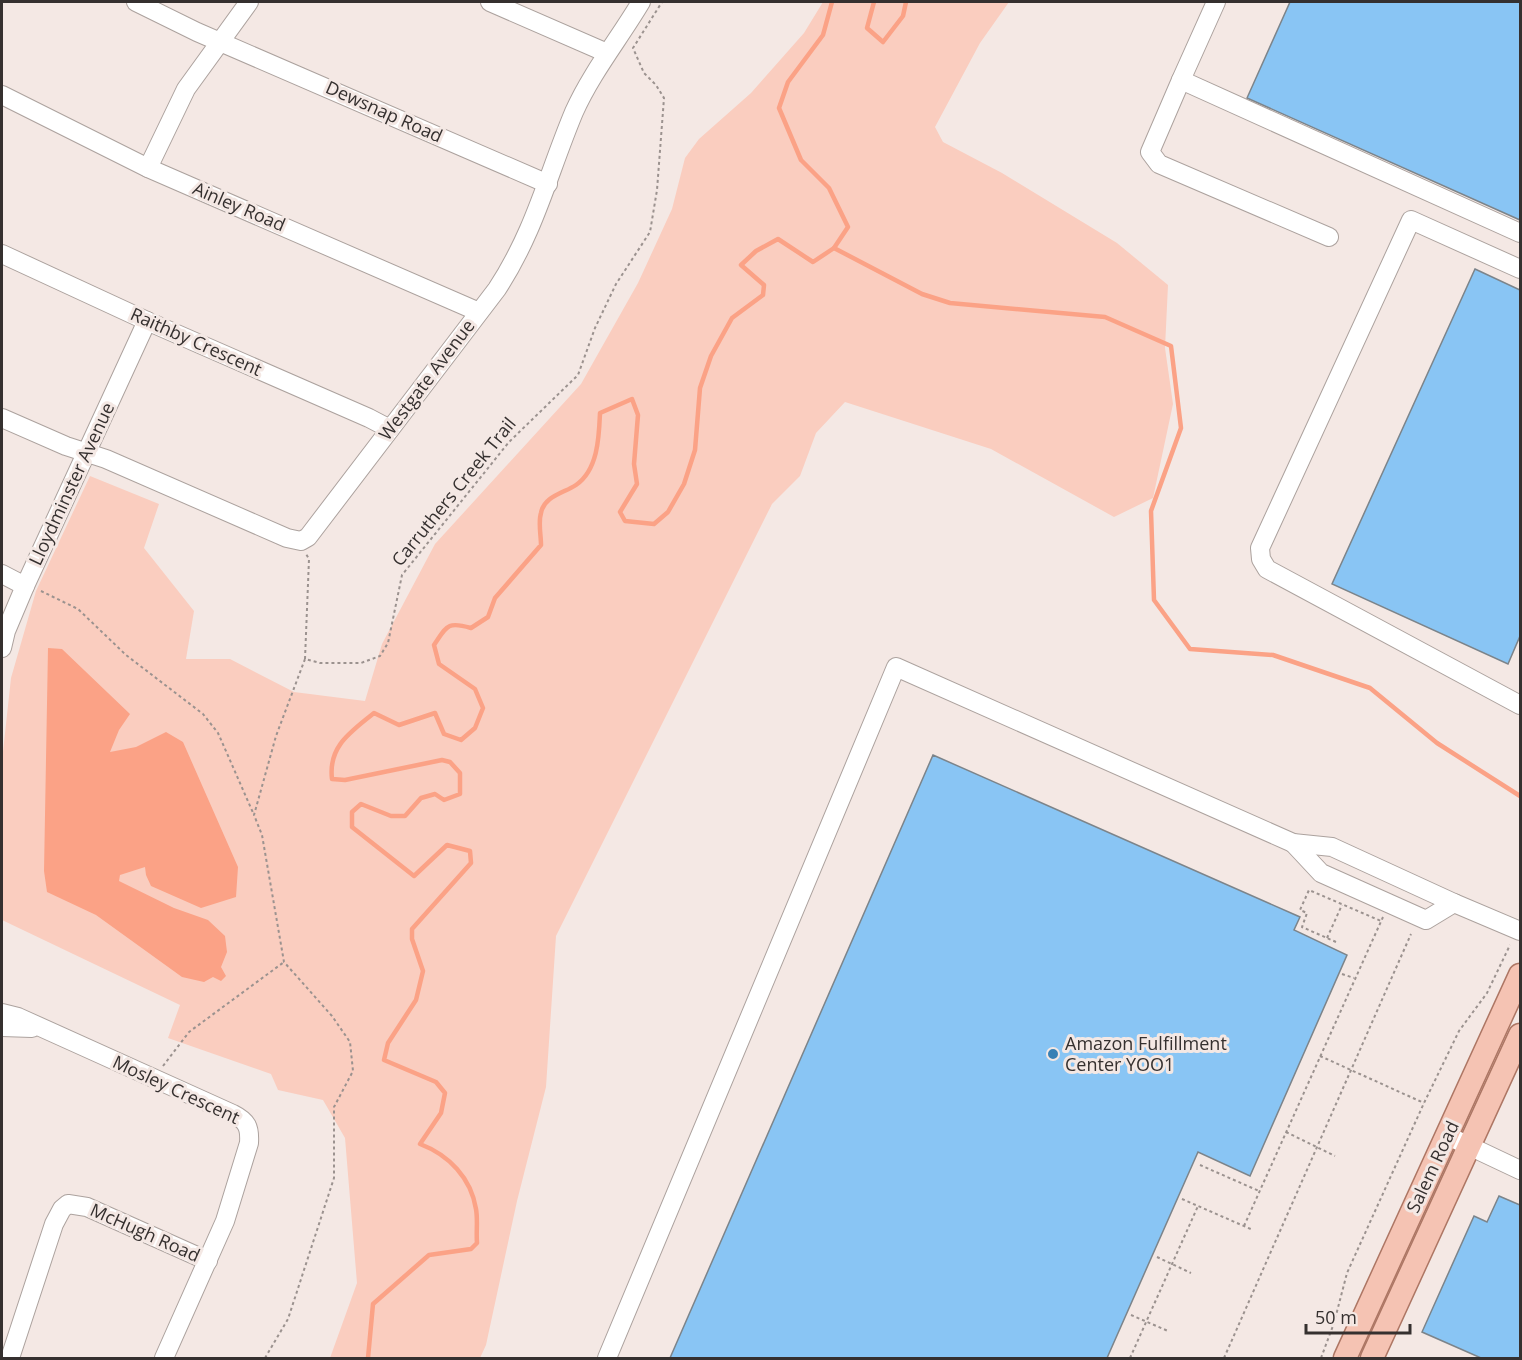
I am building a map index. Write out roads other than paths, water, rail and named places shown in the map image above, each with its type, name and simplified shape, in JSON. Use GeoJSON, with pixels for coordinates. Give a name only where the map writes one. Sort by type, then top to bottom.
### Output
{"type":"FeatureCollection","features":[{"type":"Feature","properties":{"kind":"main road","name":"Salem Road"},"geometry":{"type":"LineString","coordinates":[[1345,1359],[1521,975]]}},
{"type":"Feature","properties":{"kind":"main road","name":"Salem Road"},"geometry":{"type":"LineString","coordinates":[[1372,1359],[1521,1035]]}},
{"type":"Feature","properties":{"kind":"street","name":"Dewsnap Road"},"geometry":{"type":"LineString","coordinates":[[136,2],[196,32],[548,184]]}},
{"type":"Feature","properties":{"kind":"street"},"geometry":{"type":"LineString","coordinates":[[148,168],[186,89],[249,2]]}},
{"type":"Feature","properties":{"kind":"street"},"geometry":{"type":"LineString","coordinates":[[490,2],[607,53]]}},
{"type":"Feature","properties":{"kind":"street","name":"Westgate Avenue"},"geometry":{"type":"LineString","coordinates":[[87,453],[106,459],[287,538],[301,541],[308,537],[513,264],[526,239],[584,90],[641,2]]}},
{"type":"Feature","properties":{"kind":"street"},"geometry":{"type":"LineString","coordinates":[[1216,2],[1150,152],[1159,164],[1329,237]]}},
{"type":"Feature","properties":{"kind":"street"},"geometry":{"type":"LineString","coordinates":[[1181,80],[1521,233]]}},
{"type":"Feature","properties":{"kind":"street","name":"Ainley Road"},"geometry":{"type":"LineString","coordinates":[[2,95],[148,168],[479,312]]}},
{"type":"Feature","properties":{"kind":"street"},"geometry":{"type":"LineString","coordinates":[[1519,699],[1268,569],[1261,559],[1260,548],[1411,220],[1521,270]]}},
{"type":"Feature","properties":{"kind":"street","name":"Raithby Crescent"},"geometry":{"type":"LineString","coordinates":[[2,254],[147,321],[359,413],[390,429]]}},
{"type":"Feature","properties":{"kind":"street","name":"Lloydminster Avenue"},"geometry":{"type":"LineString","coordinates":[[2,648],[6,631],[25,585],[147,321]]}},
{"type":"Feature","properties":{"kind":"street"},"geometry":{"type":"LineString","coordinates":[[2,418],[87,453]]}},
{"type":"Feature","properties":{"kind":"street"},"geometry":{"type":"LineString","coordinates":[[2,574],[25,585]]}},
{"type":"Feature","properties":{"kind":"street"},"geometry":{"type":"LineString","coordinates":[[607,1359],[896,667],[1293,843],[1332,847],[1519,930]]}},
{"type":"Feature","properties":{"kind":"street"},"geometry":{"type":"LineString","coordinates":[[1293,843],[1321,873],[1426,920],[1454,903]]}},
{"type":"Feature","properties":{"kind":"street","name":"Mosley Crescent"},"geometry":{"type":"LineString","coordinates":[[2,1013],[18,1017],[244,1119],[250,1130],[249,1143],[225,1221],[164,1359]]}},
{"type":"Feature","properties":{"kind":"street","name":"Mosley Crescent"},"geometry":{"type":"LineString","coordinates":[[2,1027],[39,1028]]}},
{"type":"Feature","properties":{"kind":"street"},"geometry":{"type":"LineString","coordinates":[[1448,1136],[1521,1170]]}},
{"type":"Feature","properties":{"kind":"street","name":"McHugh Road"},"geometry":{"type":"LineString","coordinates":[[10,1359],[54,1224],[62,1209],[68,1204],[87,1207],[208,1262]]}},
{"type":"Feature","properties":{"kind":"waterway"},"geometry":{"type":"LineString","coordinates":[[368,1358],[373,1304],[429,1255],[471,1249],[477,1243],[476,1209],[464,1178],[440,1154],[420,1144],[441,1113],[445,1093],[436,1082],[384,1060],[388,1043],[416,1000],[423,971],[412,939],[412,929],[471,863],[470,851],[447,845],[414,876],[352,827],[352,812],[361,804],[391,816],[405,816],[421,798],[435,794],[444,800],[460,794],[460,773],[450,762],[442,760],[345,780],[332,779],[334,757],[343,741],[374,713],[399,725],[435,713],[444,734],[461,740],[475,728],[483,708],[475,689],[439,664],[434,645],[448,627],[457,625],[471,628],[488,617],[495,598],[541,545],[540,517],[543,507],[550,499],[576,485],[589,471],[596,452],[600,413],[632,399],[638,415],[634,464],[637,484],[620,512],[625,521],[654,524],[668,512],[684,484],[695,450],[700,388],[711,356],[732,318],[763,295],[764,285],[741,265],[756,251],[778,239],[813,262],[834,248],[848,227],[829,188],[801,160],[779,108],[788,82],[823,35],[832,2]]}},
{"type":"Feature","properties":{"kind":"waterway"},"geometry":{"type":"LineString","coordinates":[[874,2],[867,28],[883,42],[903,16],[906,2]]}},
{"type":"Feature","properties":{"kind":"waterway"},"geometry":{"type":"LineString","coordinates":[[834,248],[922,294],[950,303],[1105,317],[1171,346],[1181,428],[1151,511],[1154,600],[1190,649],[1273,655],[1370,688],[1437,743],[1520,796]]}},
{"type":"Feature","properties":{"kind":"place","name":"Amazon Fulfillment Center YOO1"},"geometry":{"type":"Point","coordinates":[1053,1054]}}]}
